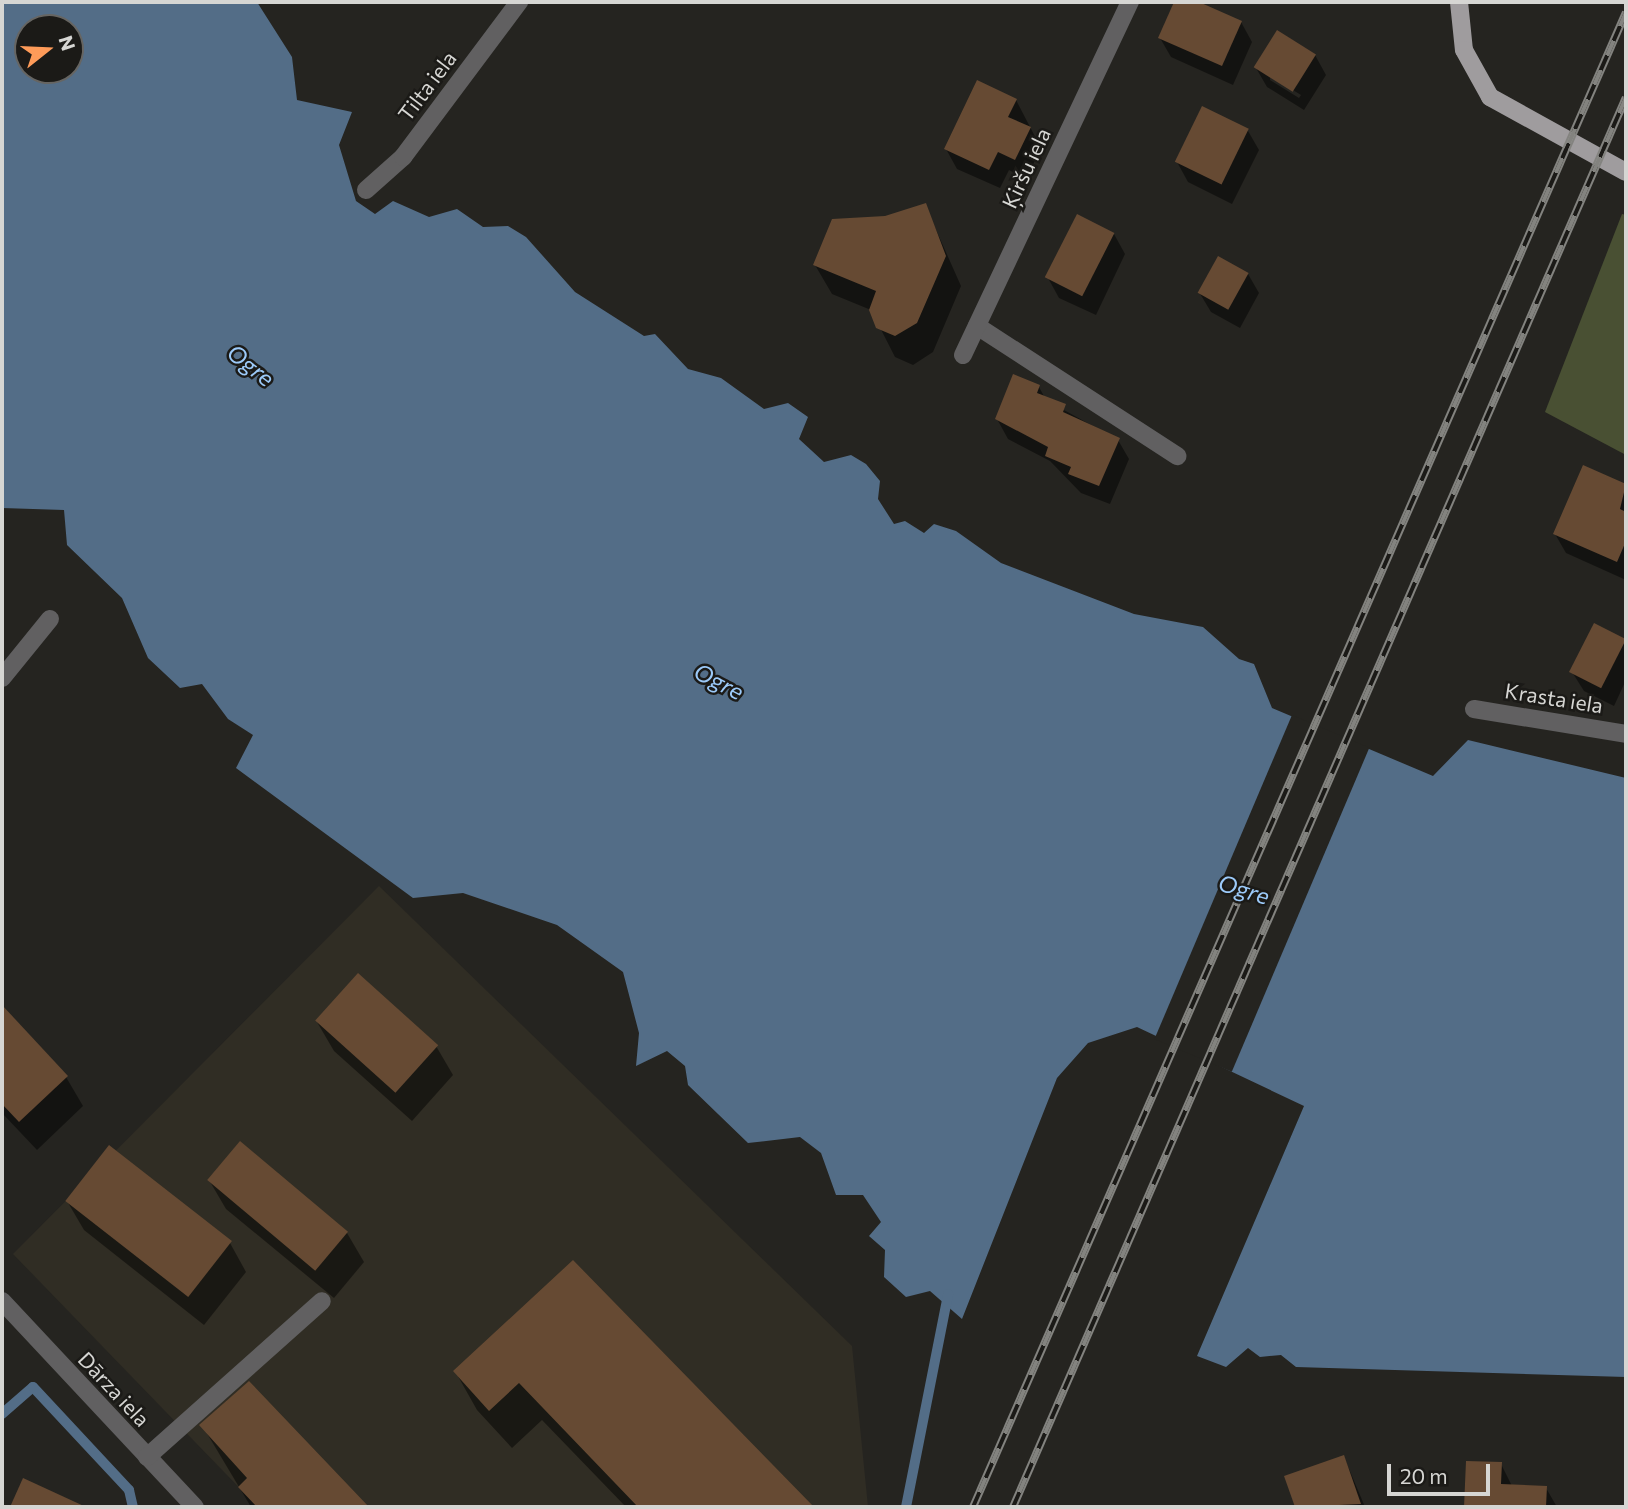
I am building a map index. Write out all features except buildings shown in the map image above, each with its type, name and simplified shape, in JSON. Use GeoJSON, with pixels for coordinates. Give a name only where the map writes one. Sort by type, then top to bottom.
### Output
{"type":"FeatureCollection","features":[{"type":"Feature","properties":{"kind":"main road"},"geometry":{"type":"LineString","coordinates":[[1459,2],[1464,50],[1490,97],[1626,172]]}},
{"type":"Feature","properties":{"kind":"street","name":"Tilta iela"},"geometry":{"type":"LineString","coordinates":[[366,191],[403,158],[519,2]]}},
{"type":"Feature","properties":{"kind":"street","name":"Ķiršu iela"},"geometry":{"type":"LineString","coordinates":[[963,355],[1130,2]]}},
{"type":"Feature","properties":{"kind":"street"},"geometry":{"type":"LineString","coordinates":[[977,326],[1177,456]]}},
{"type":"Feature","properties":{"kind":"street"},"geometry":{"type":"LineString","coordinates":[[2,678],[50,619]]}},
{"type":"Feature","properties":{"kind":"street","name":"Krasta iela"},"geometry":{"type":"LineString","coordinates":[[1474,709],[1626,734]]}},
{"type":"Feature","properties":{"kind":"street","name":"Dārza iela"},"geometry":{"type":"LineString","coordinates":[[2,1301],[194,1507]]}},
{"type":"Feature","properties":{"kind":"street"},"geometry":{"type":"LineString","coordinates":[[147,1457],[322,1301]]}},
{"type":"Feature","properties":{"kind":"shaded area"},"geometry":{"type":"Polygon","coordinates":[[[379,886],[852,1346],[868,1507],[258,1507],[13,1254],[379,886]]]}},
{"type":"Feature","properties":{"kind":"green space"},"geometry":{"type":"Polygon","coordinates":[[[1622,214],[1626,215],[1626,455],[1545,412],[1622,214]]]}},
{"type":"Feature","properties":{"kind":"water","name":"Ogre"},"geometry":{"type":"Polygon","coordinates":[[[2,2],[257,2],[292,57],[297,100],[352,112],[339,145],[356,201],[375,214],[393,201],[429,217],[457,209],[483,227],[508,226],[526,237],[575,292],[644,336],[655,334],[688,369],[721,378],[764,409],[788,403],[808,417],[799,439],[824,462],[851,455],[866,464],[880,481],[878,499],[894,524],[905,521],[924,533],[934,524],[956,531],[1001,563],[1134,614],[1203,627],[1239,659],[1254,664],[1272,708],[1433,776],[1468,740],[1626,778],[1626,1377],[1296,1367],[1281,1355],[1260,1357],[1248,1348],[1226,1367],[1197,1356],[1304,1106],[1137,1027],[1088,1043],[1057,1078],[962,1319],[930,1291],[906,1297],[884,1277],[885,1250],[869,1236],[881,1222],[863,1195],[836,1195],[821,1153],[800,1137],[748,1143],[688,1085],[685,1066],[667,1051],[636,1066],[639,1033],[623,972],[557,925],[463,893],[413,898],[236,768],[253,735],[228,719],[202,684],[180,688],[148,658],[122,598],[67,545],[64,510],[2,508],[2,2]]]}},
{"type":"Feature","properties":{"kind":"pier"},"geometry":{"type":"Polygon","coordinates":[[[1292,715],[1369,748],[1232,1072],[1154,1039],[1292,715]]]}},
{"type":"Feature","properties":{"kind":"waterway"},"geometry":{"type":"LineString","coordinates":[[906,1507],[948,1294]]}},
{"type":"Feature","properties":{"kind":"waterway"},"geometry":{"type":"LineString","coordinates":[[2,1414],[33,1387],[129,1490],[133,1507]]}},
{"type":"Feature","properties":{"kind":"railway"},"geometry":{"type":"LineString","coordinates":[[973,1507],[1626,12]]}},
{"type":"Feature","properties":{"kind":"railway"},"geometry":{"type":"LineString","coordinates":[[1013,1507],[1626,97]]}}]}
